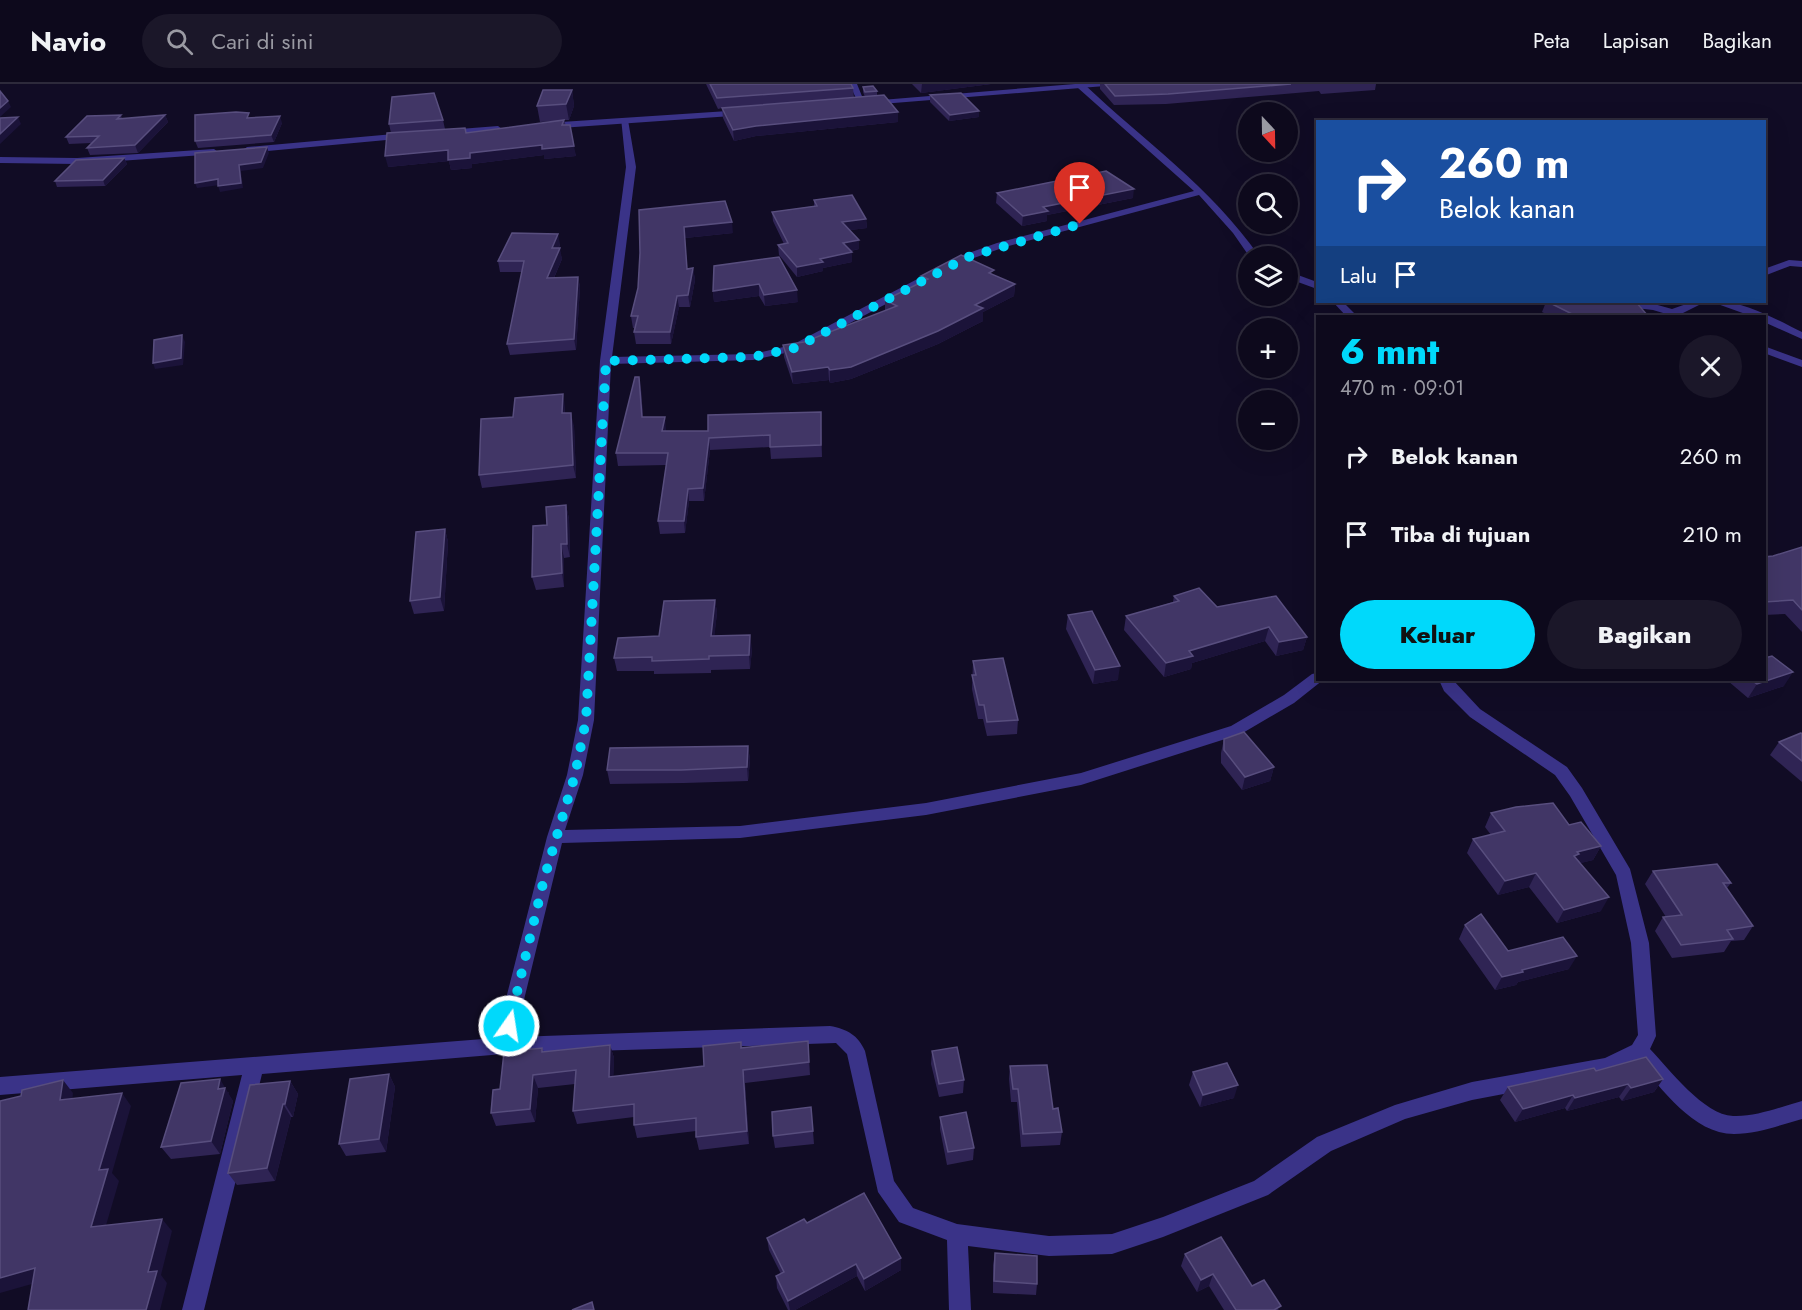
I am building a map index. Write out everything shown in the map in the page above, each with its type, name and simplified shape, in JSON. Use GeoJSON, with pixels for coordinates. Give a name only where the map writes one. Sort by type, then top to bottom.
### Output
{"type":"FeatureCollection","features":[{"type":"Feature","properties":{"kind":"street"},"geometry":{"type":"LineString","coordinates":[[853,84],[863,104]]}},
{"type":"Feature","properties":{"kind":"street"},"geometry":{"type":"LineString","coordinates":[[852,105],[1105,84]]}},
{"type":"Feature","properties":{"kind":"street"},"geometry":{"type":"LineString","coordinates":[[1073,86],[1200,192],[1223,214],[1247,246]]}},
{"type":"Feature","properties":{"kind":"street"},"geometry":{"type":"LineString","coordinates":[[530,127],[750,112]]}},
{"type":"Feature","properties":{"kind":"street"},"geometry":{"type":"LineString","coordinates":[[504,1046],[555,837],[575,775],[586,720],[606,361],[631,167],[624,120]]}},
{"type":"Feature","properties":{"kind":"street"},"geometry":{"type":"LineString","coordinates":[[436,134],[507,129]]}},
{"type":"Feature","properties":{"kind":"street"},"geometry":{"type":"LineString","coordinates":[[234,150],[413,136]]}},
{"type":"Feature","properties":{"kind":"street"},"geometry":{"type":"LineString","coordinates":[[0,160],[77,161],[223,152]]}},
{"type":"Feature","properties":{"kind":"street"},"geometry":{"type":"LineString","coordinates":[[606,361],[753,357],[795,348],[968,257],[1001,245],[1200,192]]}},
{"type":"Feature","properties":{"kind":"street"},"geometry":{"type":"LineString","coordinates":[[1766,272],[1797,264]]}},
{"type":"Feature","properties":{"kind":"street"},"geometry":{"type":"LineString","coordinates":[[1298,278],[1316,285]]}},
{"type":"Feature","properties":{"kind":"street"},"geometry":{"type":"LineString","coordinates":[[1339,303],[1351,315]]}},
{"type":"Feature","properties":{"kind":"street"},"geometry":{"type":"LineString","coordinates":[[1618,303],[1654,307],[1678,315],[1698,303]]}},
{"type":"Feature","properties":{"kind":"street"},"geometry":{"type":"LineString","coordinates":[[1721,303],[1756,315]]}},
{"type":"Feature","properties":{"kind":"street"},"geometry":{"type":"LineString","coordinates":[[1766,319],[1802,336]]}},
{"type":"Feature","properties":{"kind":"street"},"geometry":{"type":"LineString","coordinates":[[1766,350],[1802,364]]}},
{"type":"Feature","properties":{"kind":"street"},"geometry":{"type":"LineString","coordinates":[[555,837],[740,832],[926,809],[1082,779],[1236,730],[1289,699],[1316,679]]}},
{"type":"Feature","properties":{"kind":"street"},"geometry":{"type":"LineString","coordinates":[[0,1086],[504,1046],[830,1034],[850,1041],[856,1051],[885,1185],[906,1215],[957,1234],[1048,1246],[1112,1244],[1163,1227],[1261,1188],[1324,1144],[1402,1111],[1472,1091],[1608,1066],[1639,1051],[1647,1036],[1640,943],[1624,874],[1576,792],[1561,771],[1475,713],[1459,698],[1447,681]]}},
{"type":"Feature","properties":{"kind":"street"},"geometry":{"type":"LineString","coordinates":[[1639,1051],[1688,1101],[1709,1118],[1720,1123],[1732,1126],[1802,1110]]}},
{"type":"Feature","properties":{"kind":"street"},"geometry":{"type":"LineString","coordinates":[[193,1310],[254,1067]]}},
{"type":"Feature","properties":{"kind":"street"},"geometry":{"type":"LineString","coordinates":[[957,1234],[960,1310]]}},
{"type":"Feature","properties":{"kind":"building"},"geometry":{"type":"Polygon","coordinates":[[[710,84],[851,84],[853,88],[717,98],[710,84]]]}},
{"type":"Feature","properties":{"kind":"building"},"geometry":{"type":"Polygon","coordinates":[[[1105,84],[1291,84],[1115,96],[1105,84]]]}},
{"type":"Feature","properties":{"kind":"building"},"geometry":{"type":"Polygon","coordinates":[[[873,86],[877,91],[865,92],[863,87],[873,86]]]}},
{"type":"Feature","properties":{"kind":"building"},"geometry":{"type":"Polygon","coordinates":[[[543,90],[572,90],[566,104],[537,106],[543,90]]]}},
{"type":"Feature","properties":{"kind":"building"},"geometry":{"type":"Polygon","coordinates":[[[0,91],[8,101],[0,108],[0,91]]]}},
{"type":"Feature","properties":{"kind":"building"},"geometry":{"type":"Polygon","coordinates":[[[434,93],[443,120],[389,124],[392,97],[434,93]]]}},
{"type":"Feature","properties":{"kind":"building"},"geometry":{"type":"Polygon","coordinates":[[[961,93],[979,111],[950,115],[930,95],[961,93]]]}},
{"type":"Feature","properties":{"kind":"building"},"geometry":{"type":"Polygon","coordinates":[[[884,95],[898,112],[733,130],[722,108],[884,95]]]}},
{"type":"Feature","properties":{"kind":"building"},"geometry":{"type":"Polygon","coordinates":[[[249,113],[247,118],[280,116],[271,135],[195,141],[195,115],[249,113]]]}},
{"type":"Feature","properties":{"kind":"building"},"geometry":{"type":"Polygon","coordinates":[[[121,115],[117,119],[165,115],[135,145],[87,148],[99,136],[66,137],[87,116],[121,115]]]}},
{"type":"Feature","properties":{"kind":"building"},"geometry":{"type":"Polygon","coordinates":[[[18,117],[0,134],[0,118],[18,117]]]}},
{"type":"Feature","properties":{"kind":"building"},"geometry":{"type":"Polygon","coordinates":[[[564,120],[562,125],[570,125],[574,146],[542,149],[542,145],[470,153],[470,158],[448,160],[448,150],[385,156],[387,133],[465,128],[466,133],[564,120]]]}},
{"type":"Feature","properties":{"kind":"building"},"geometry":{"type":"Polygon","coordinates":[[[267,147],[261,162],[239,165],[241,183],[218,186],[218,179],[195,183],[195,153],[267,147]]]}},
{"type":"Feature","properties":{"kind":"building"},"geometry":{"type":"Polygon","coordinates":[[[124,158],[103,180],[55,181],[76,160],[124,158]]]}},
{"type":"Feature","properties":{"kind":"building"},"geometry":{"type":"Polygon","coordinates":[[[1106,171],[1134,189],[1043,207],[1048,211],[1023,216],[997,193],[1106,171]]]}},
{"type":"Feature","properties":{"kind":"building"},"geometry":{"type":"Polygon","coordinates":[[[852,195],[866,219],[842,222],[859,240],[843,243],[852,252],[820,259],[823,262],[797,267],[778,245],[788,243],[772,212],[817,206],[814,200],[852,195]]]}},
{"type":"Feature","properties":{"kind":"building"},"geometry":{"type":"Polygon","coordinates":[[[725,201],[732,222],[684,227],[687,269],[693,268],[688,295],[677,296],[670,332],[634,332],[638,316],[631,316],[638,288],[639,210],[725,201]]]}},
{"type":"Feature","properties":{"kind":"building"},"geometry":{"type":"Polygon","coordinates":[[[512,233],[558,234],[552,248],[560,248],[547,278],[578,277],[574,339],[507,344],[524,261],[498,261],[512,233]]]}},
{"type":"Feature","properties":{"kind":"building"},"geometry":{"type":"Polygon","coordinates":[[[961,255],[994,270],[989,273],[1015,284],[975,305],[983,308],[938,331],[851,367],[830,370],[828,367],[792,372],[783,345],[804,342],[897,306],[885,300],[928,279],[921,276],[961,255]]]}},
{"type":"Feature","properties":{"kind":"building"},"geometry":{"type":"Polygon","coordinates":[[[779,257],[797,290],[764,295],[759,284],[713,291],[714,266],[779,257]]]}},
{"type":"Feature","properties":{"kind":"building"},"geometry":{"type":"Polygon","coordinates":[[[1550,303],[1637,303],[1647,315],[1574,315],[1550,303]]]}},
{"type":"Feature","properties":{"kind":"building"},"geometry":{"type":"Polygon","coordinates":[[[182,335],[181,358],[153,363],[154,340],[182,335]]]}},
{"type":"Feature","properties":{"kind":"building"},"geometry":{"type":"Polygon","coordinates":[[[635,377],[639,377],[642,417],[665,417],[662,431],[708,431],[708,415],[821,412],[821,445],[770,447],[770,435],[709,438],[703,488],[688,489],[684,521],[658,521],[668,453],[616,453],[635,377]]]}},
{"type":"Feature","properties":{"kind":"building"},"geometry":{"type":"Polygon","coordinates":[[[563,394],[562,413],[571,413],[573,465],[479,475],[481,419],[513,417],[515,398],[563,394]]]}},
{"type":"Feature","properties":{"kind":"building"},"geometry":{"type":"Polygon","coordinates":[[[566,505],[567,544],[561,544],[562,573],[532,577],[533,526],[547,525],[546,507],[566,505]]]}},
{"type":"Feature","properties":{"kind":"building"},"geometry":{"type":"Polygon","coordinates":[[[445,529],[440,597],[410,601],[416,532],[445,529]]]}},
{"type":"Feature","properties":{"kind":"building"},"geometry":{"type":"Polygon","coordinates":[[[1802,547],[1802,610],[1793,600],[1766,602],[1766,557],[1802,547]]]}},
{"type":"Feature","properties":{"kind":"building"},"geometry":{"type":"Polygon","coordinates":[[[1199,588],[1217,607],[1276,596],[1307,637],[1279,642],[1269,627],[1189,651],[1193,656],[1166,663],[1126,616],[1179,601],[1174,596],[1199,588]]]}},
{"type":"Feature","properties":{"kind":"building"},"geometry":{"type":"Polygon","coordinates":[[[715,600],[711,636],[750,635],[749,655],[652,661],[652,657],[614,658],[618,638],[659,636],[664,601],[715,600]]]}},
{"type":"Feature","properties":{"kind":"building"},"geometry":{"type":"Polygon","coordinates":[[[1092,611],[1120,666],[1095,670],[1068,615],[1092,611]]]}},
{"type":"Feature","properties":{"kind":"building"},"geometry":{"type":"Polygon","coordinates":[[[1772,656],[1793,672],[1766,681],[1766,658],[1772,656]]]}},
{"type":"Feature","properties":{"kind":"building"},"geometry":{"type":"Polygon","coordinates":[[[1003,658],[1018,720],[987,722],[984,705],[979,705],[972,675],[976,675],[973,661],[1003,658]]]}},
{"type":"Feature","properties":{"kind":"building"},"geometry":{"type":"Polygon","coordinates":[[[1244,732],[1274,767],[1245,777],[1224,750],[1224,739],[1244,732]]]}},
{"type":"Feature","properties":{"kind":"building"},"geometry":{"type":"Polygon","coordinates":[[[1802,734],[1802,761],[1779,742],[1802,734]]]}},
{"type":"Feature","properties":{"kind":"building"},"geometry":{"type":"Polygon","coordinates":[[[748,746],[747,767],[607,770],[610,748],[748,746]]]}},
{"type":"Feature","properties":{"kind":"building"},"geometry":{"type":"Polygon","coordinates":[[[1553,803],[1569,825],[1581,822],[1601,846],[1577,852],[1579,854],[1574,856],[1609,897],[1564,910],[1536,873],[1505,881],[1473,839],[1505,831],[1491,813],[1516,807],[1553,803]]]}},
{"type":"Feature","properties":{"kind":"building"},"geometry":{"type":"Polygon","coordinates":[[[1717,864],[1731,883],[1723,883],[1753,926],[1727,930],[1733,939],[1681,945],[1663,917],[1682,915],[1653,871],[1717,864]]]}},
{"type":"Feature","properties":{"kind":"building"},"geometry":{"type":"Polygon","coordinates":[[[1481,914],[1508,951],[1563,937],[1577,956],[1502,977],[1465,925],[1481,914]]]}},
{"type":"Feature","properties":{"kind":"building"},"geometry":{"type":"Polygon","coordinates":[[[808,1041],[809,1062],[743,1070],[747,1131],[696,1137],[696,1118],[634,1125],[634,1104],[573,1111],[576,1070],[533,1075],[530,1109],[491,1113],[493,1090],[500,1089],[504,1052],[542,1048],[542,1052],[610,1045],[609,1077],[704,1066],[703,1046],[741,1042],[741,1048],[808,1041]]]}},
{"type":"Feature","properties":{"kind":"building"},"geometry":{"type":"Polygon","coordinates":[[[957,1047],[964,1080],[939,1084],[932,1051],[957,1047]]]}},
{"type":"Feature","properties":{"kind":"building"},"geometry":{"type":"Polygon","coordinates":[[[1646,1057],[1663,1079],[1631,1088],[1628,1084],[1575,1098],[1573,1095],[1523,1109],[1508,1087],[1594,1068],[1596,1071],[1646,1057]]]}},
{"type":"Feature","properties":{"kind":"building"},"geometry":{"type":"Polygon","coordinates":[[[1227,1063],[1238,1085],[1203,1095],[1193,1072],[1227,1063]]]}},
{"type":"Feature","properties":{"kind":"building"},"geometry":{"type":"Polygon","coordinates":[[[1047,1065],[1053,1109],[1058,1108],[1062,1132],[1023,1134],[1018,1089],[1013,1089],[1010,1066],[1047,1065]]]}},
{"type":"Feature","properties":{"kind":"building"},"geometry":{"type":"Polygon","coordinates":[[[389,1074],[379,1139],[339,1144],[350,1079],[389,1074]]]}},
{"type":"Feature","properties":{"kind":"building"},"geometry":{"type":"Polygon","coordinates":[[[220,1079],[218,1089],[225,1088],[211,1141],[161,1147],[181,1083],[220,1079]]]}},
{"type":"Feature","properties":{"kind":"building"},"geometry":{"type":"Polygon","coordinates":[[[63,1080],[60,1100],[122,1093],[99,1170],[108,1169],[91,1227],[162,1219],[148,1272],[157,1271],[146,1310],[28,1310],[35,1268],[0,1278],[0,1101],[21,1096],[22,1090],[63,1080]]]}},
{"type":"Feature","properties":{"kind":"building"},"geometry":{"type":"Polygon","coordinates":[[[290,1081],[267,1168],[228,1173],[250,1085],[290,1081]]]}},
{"type":"Feature","properties":{"kind":"building"},"geometry":{"type":"Polygon","coordinates":[[[811,1107],[813,1131],[773,1136],[772,1112],[811,1107]]]}},
{"type":"Feature","properties":{"kind":"building"},"geometry":{"type":"Polygon","coordinates":[[[966,1112],[974,1148],[948,1152],[940,1117],[966,1112]]]}},
{"type":"Feature","properties":{"kind":"building"},"geometry":{"type":"Polygon","coordinates":[[[864,1193],[901,1258],[864,1279],[856,1264],[788,1301],[776,1276],[784,1272],[767,1238],[804,1219],[807,1223],[864,1193]]]}},
{"type":"Feature","properties":{"kind":"building"},"geometry":{"type":"Polygon","coordinates":[[[1221,1237],[1252,1286],[1264,1280],[1281,1306],[1274,1310],[1236,1310],[1213,1274],[1201,1280],[1185,1254],[1221,1237]]]}},
{"type":"Feature","properties":{"kind":"building"},"geometry":{"type":"Polygon","coordinates":[[[995,1253],[1037,1256],[1037,1284],[994,1281],[995,1253]]]}},
{"type":"Feature","properties":{"kind":"building"},"geometry":{"type":"Polygon","coordinates":[[[592,1302],[594,1310],[572,1310],[592,1302]]]}},
{"type":"Feature","properties":{"kind":"route"},"geometry":{"type":"LineString","coordinates":[[509,1026],[555,837],[575,775],[586,720],[606,361],[753,357],[795,348],[939,270],[968,257],[1001,245],[1080,224]]}}]}
